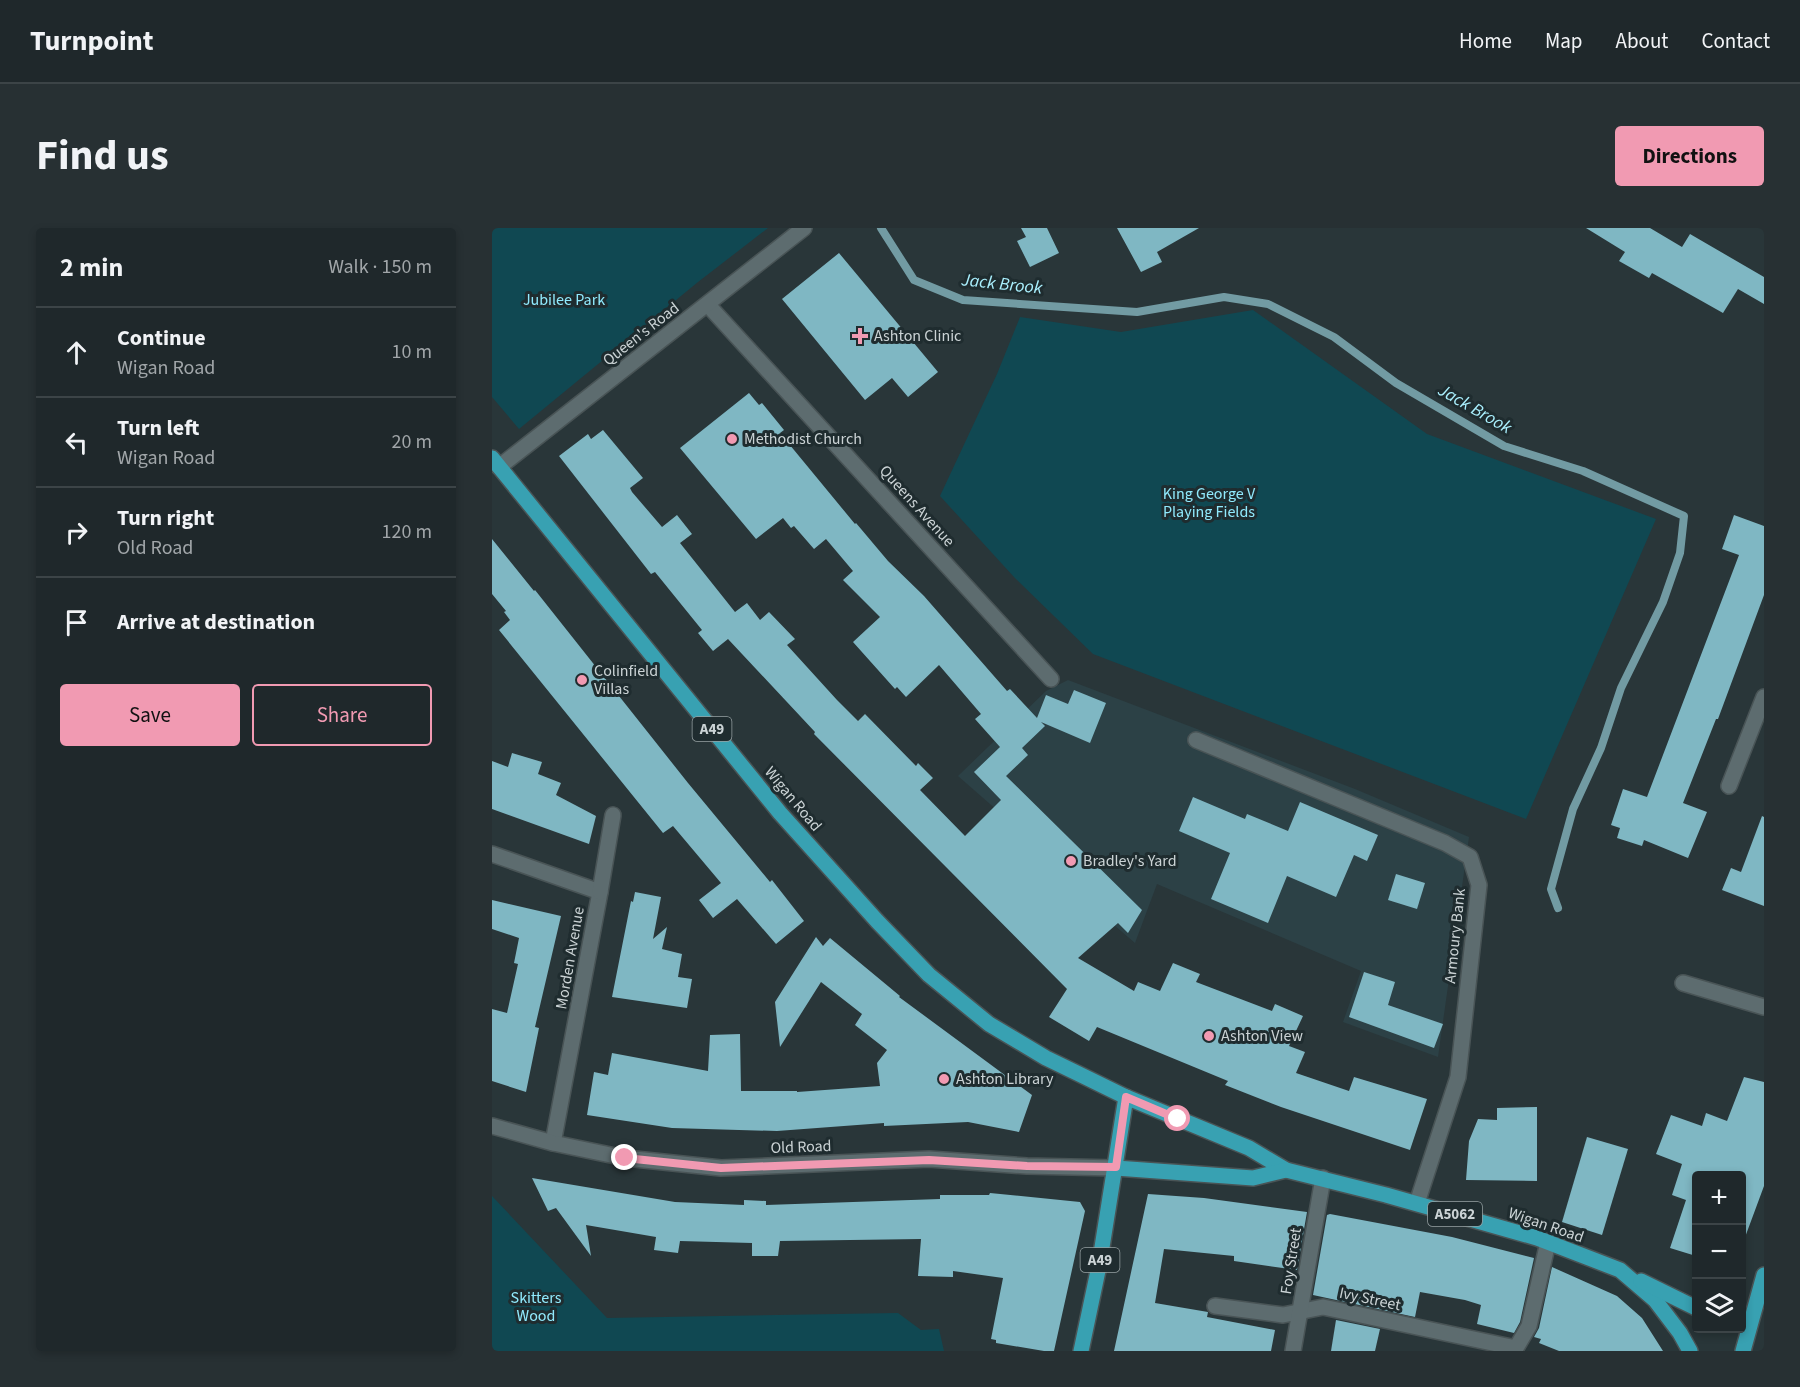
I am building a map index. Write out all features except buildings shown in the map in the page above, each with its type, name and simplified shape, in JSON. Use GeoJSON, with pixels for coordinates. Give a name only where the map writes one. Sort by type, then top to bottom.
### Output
{"type":"FeatureCollection","features":[{"type":"Feature","properties":{"kind":"main road","name":"Wigan Road"},"geometry":{"type":"LineString","coordinates":[[496,463],[780,813],[929,975],[989,1024],[1046,1058],[1126,1097],[1249,1148],[1286,1170],[1417,1203],[1548,1242],[1620,1270],[1655,1300],[1680,1333],[1690,1351]]}},
{"type":"Feature","properties":{"kind":"main road","name":"A49"},"geometry":{"type":"LineString","coordinates":[[1081,1351],[1099,1266],[1126,1097]]}},
{"type":"Feature","properties":{"kind":"main road","name":"Wigan Road"},"geometry":{"type":"LineString","coordinates":[[1116,1167],[1252,1178],[1286,1170]]}},
{"type":"Feature","properties":{"kind":"main road","name":"A5062"},"geometry":{"type":"LineString","coordinates":[[1620,1270],[1692,1306]]}},
{"type":"Feature","properties":{"kind":"main road"},"geometry":{"type":"LineString","coordinates":[[1743,1351],[1764,1275]]}},
{"type":"Feature","properties":{"kind":"main road"},"geometry":{"type":"LineString","coordinates":[[1746,1303],[1759,1295]]}},
{"type":"Feature","properties":{"kind":"street","name":"Queen's Road"},"geometry":{"type":"LineString","coordinates":[[496,463],[708,304],[804,228]]}},
{"type":"Feature","properties":{"kind":"street","name":"Queens Avenue"},"geometry":{"type":"LineString","coordinates":[[708,304],[1051,679]]}},
{"type":"Feature","properties":{"kind":"street"},"geometry":{"type":"LineString","coordinates":[[1729,786],[1764,697]]}},
{"type":"Feature","properties":{"kind":"street","name":"Armoury Bank"},"geometry":{"type":"LineString","coordinates":[[1196,740],[1445,843],[1470,857],[1479,885],[1458,1077],[1417,1203]]}},
{"type":"Feature","properties":{"kind":"street"},"geometry":{"type":"LineString","coordinates":[[600,892],[613,814]]}},
{"type":"Feature","properties":{"kind":"street","name":"Morden Avenue"},"geometry":{"type":"LineString","coordinates":[[492,854],[600,892],[553,1143]]}},
{"type":"Feature","properties":{"kind":"street"},"geometry":{"type":"LineString","coordinates":[[1683,983],[1764,1006]]}},
{"type":"Feature","properties":{"kind":"street","name":"Old Road"},"geometry":{"type":"LineString","coordinates":[[492,1126],[553,1143],[625,1158],[721,1168],[929,1160],[1027,1166],[1116,1167]]}},
{"type":"Feature","properties":{"kind":"street","name":"Foy Street"},"geometry":{"type":"LineString","coordinates":[[1293,1351],[1323,1178]]}},
{"type":"Feature","properties":{"kind":"street","name":"Ivy Street"},"geometry":{"type":"LineString","coordinates":[[1215,1306],[1282,1315],[1323,1307],[1480,1346],[1516,1348],[1529,1326],[1548,1242]]}},
{"type":"Feature","properties":{"kind":"shaded area"},"geometry":{"type":"Polygon","coordinates":[[[1068,680],[1355,789],[1469,837],[1438,1057],[1343,1022],[1361,971],[1157,884],[1135,943],[1065,883],[998,811],[958,776],[1046,691],[1068,680]]]}},
{"type":"Feature","properties":{"kind":"green space","name":"Jubilee Park"},"geometry":{"type":"Polygon","coordinates":[[[492,228],[768,228],[698,282],[519,429],[492,397],[492,228]]]}},
{"type":"Feature","properties":{"kind":"green space","name":"King George V Playing Fields"},"geometry":{"type":"Polygon","coordinates":[[[1253,310],[1427,434],[1656,519],[1526,819],[1093,654],[1014,577],[940,496],[997,374],[1020,317],[1121,332],[1253,310]]]}},
{"type":"Feature","properties":{"kind":"green space","name":"Skitters Wood"},"geometry":{"type":"Polygon","coordinates":[[[492,1196],[607,1318],[898,1313],[921,1330],[939,1329],[944,1351],[492,1351],[492,1196]]]}},
{"type":"Feature","properties":{"kind":"waterway","name":"Jack Brook"},"geometry":{"type":"LineString","coordinates":[[881,228],[914,280],[963,300],[1137,312],[1224,297],[1268,304],[1334,337],[1396,383],[1504,446],[1583,471],[1684,516],[1680,553],[1663,602],[1621,688],[1601,748],[1573,809],[1551,889],[1558,908]]}},
{"type":"Feature","properties":{"kind":"place","name":"Ashton Clinic"},"geometry":{"type":"Point","coordinates":[860,336]}},
{"type":"Feature","properties":{"kind":"place","name":"Methodist Church"},"geometry":{"type":"Point","coordinates":[732,439]}},
{"type":"Feature","properties":{"kind":"place","name":"Colinfield Villas"},"geometry":{"type":"Point","coordinates":[582,680]}},
{"type":"Feature","properties":{"kind":"place","name":"Bradley's Yard"},"geometry":{"type":"Point","coordinates":[1071,861]}},
{"type":"Feature","properties":{"kind":"place","name":"Ashton View"},"geometry":{"type":"Point","coordinates":[1209,1036]}},
{"type":"Feature","properties":{"kind":"place","name":"Ashton Library"},"geometry":{"type":"Point","coordinates":[944,1079]}},
{"type":"Feature","properties":{"kind":"route"},"geometry":{"type":"LineString","coordinates":[[625,1158],[721,1168],[929,1160],[1027,1166],[1116,1167],[1126,1097],[1178,1119]]}}]}
